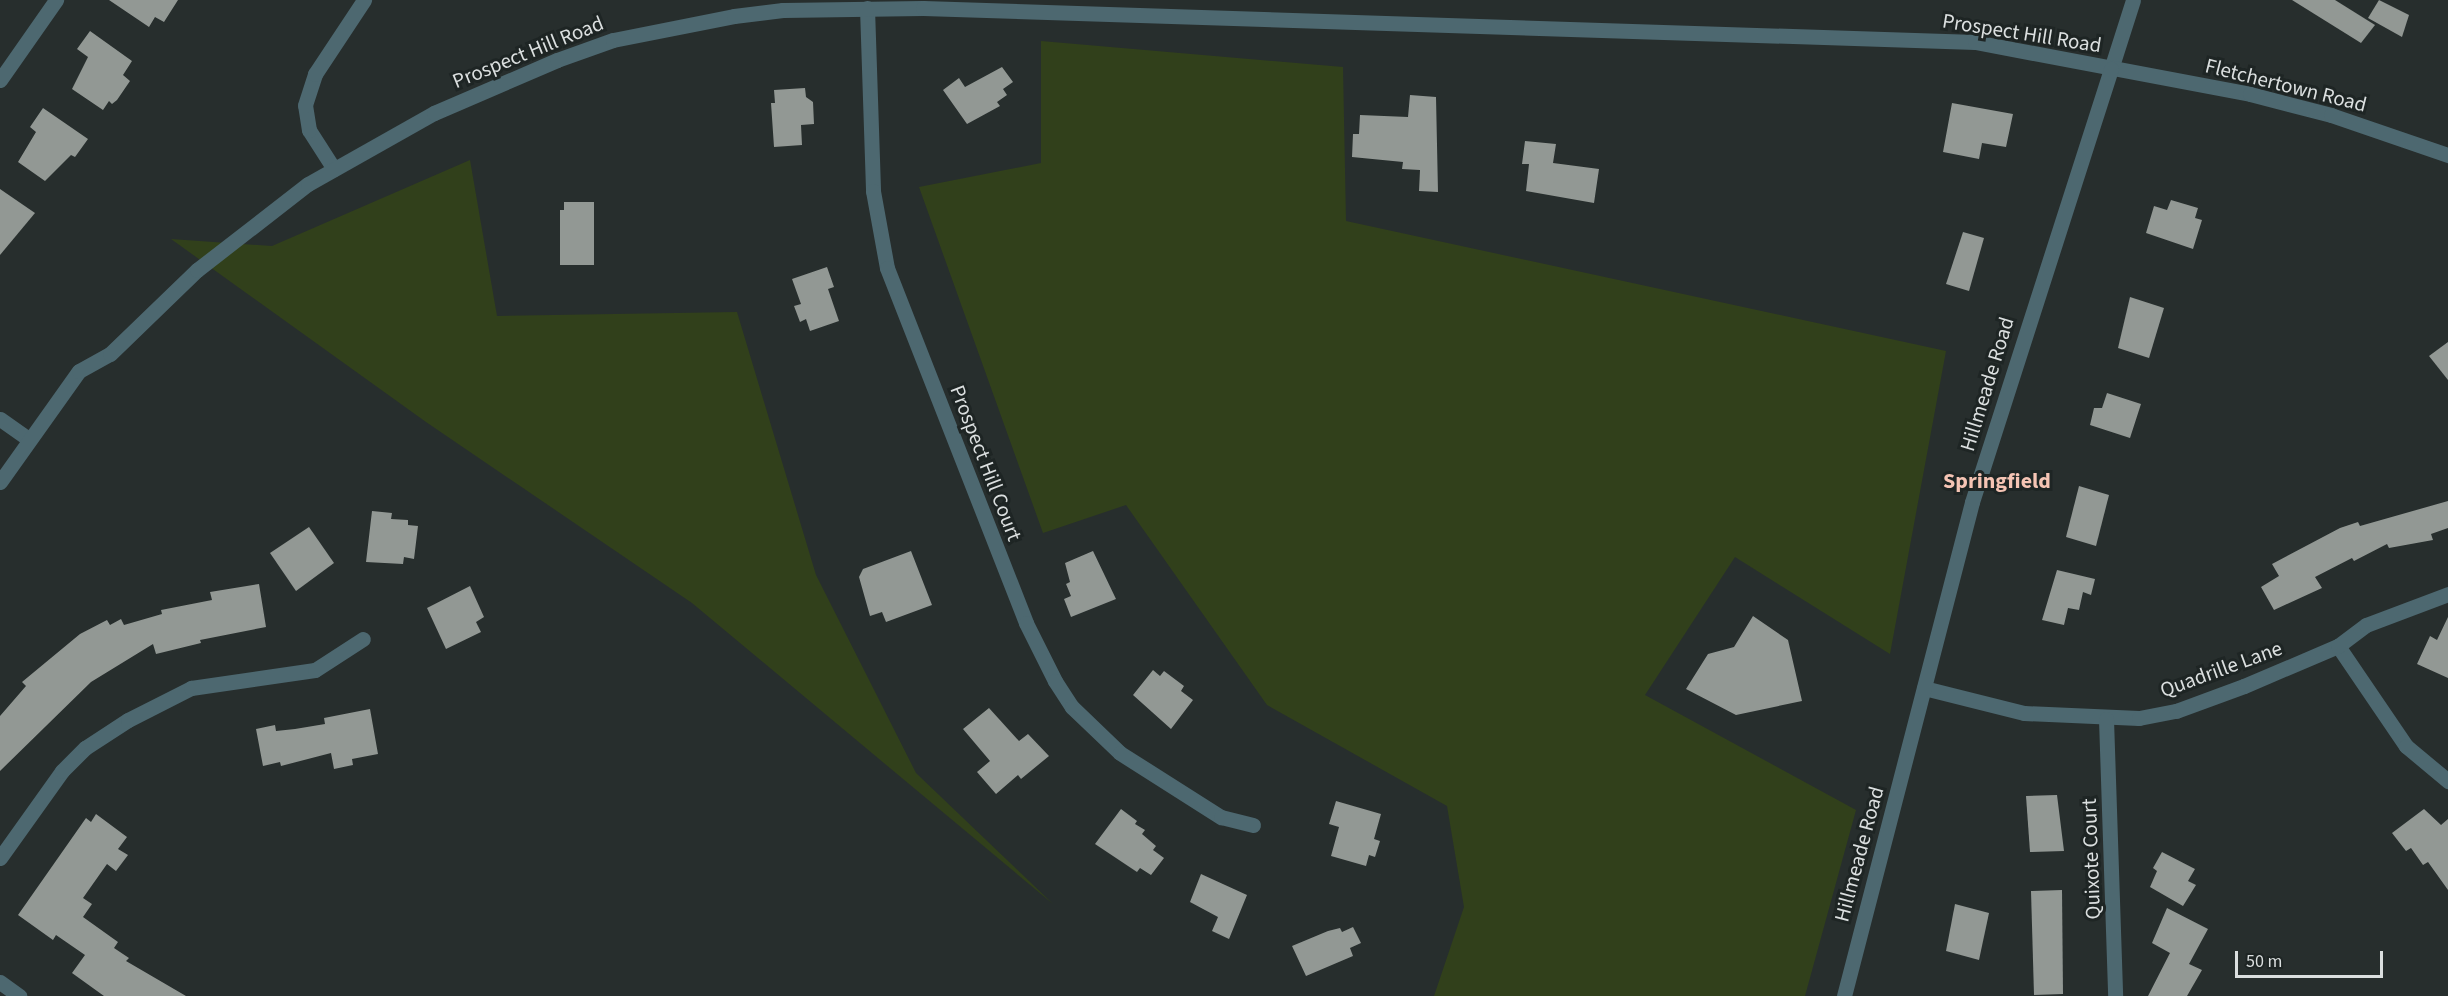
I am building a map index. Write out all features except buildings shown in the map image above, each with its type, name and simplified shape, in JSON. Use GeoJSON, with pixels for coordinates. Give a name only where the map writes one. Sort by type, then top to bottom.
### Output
{"type":"FeatureCollection","features":[{"type":"Feature","properties":{"kind":"street"},"geometry":{"type":"LineString","coordinates":[[0,80],[56,0]]}},
{"type":"Feature","properties":{"kind":"street"},"geometry":{"type":"LineString","coordinates":[[334,169],[309,130],[305,105],[315,74],[364,0]]}},
{"type":"Feature","properties":{"kind":"street","name":"Hillmeade Road"},"geometry":{"type":"LineString","coordinates":[[1845,996],[1972,502],[2133,0]]}},
{"type":"Feature","properties":{"kind":"street","name":"Prospect Hill Road"},"geometry":{"type":"LineString","coordinates":[[0,482],[79,371],[110,354],[197,270],[260,219],[384,138],[492,86],[613,40],[673,25],[783,10],[922,4],[1907,38],[1975,42],[2112,69]]}},
{"type":"Feature","properties":{"kind":"street","name":"Prospect Hill Court"},"geometry":{"type":"LineString","coordinates":[[867,8],[873,191],[887,268],[1026,623],[1055,681],[1072,707],[1120,753],[1221,817],[1253,825]]}},
{"type":"Feature","properties":{"kind":"street","name":"Fletchertown Road"},"geometry":{"type":"LineString","coordinates":[[2112,69],[2250,94],[2331,115],[2448,155]]}},
{"type":"Feature","properties":{"kind":"street"},"geometry":{"type":"LineString","coordinates":[[0,419],[29,439]]}},
{"type":"Feature","properties":{"kind":"street","name":"Quadrille Lane"},"geometry":{"type":"LineString","coordinates":[[1924,688],[2024,713],[2106,719],[2176,711],[2338,646],[2366,625],[2448,594]]}},
{"type":"Feature","properties":{"kind":"street"},"geometry":{"type":"LineString","coordinates":[[0,858],[62,771],[85,748],[128,720],[191,688],[315,670],[363,639]]}},
{"type":"Feature","properties":{"kind":"street"},"geometry":{"type":"LineString","coordinates":[[2338,646],[2406,746],[2448,781]]}},
{"type":"Feature","properties":{"kind":"street","name":"Quixote Court"},"geometry":{"type":"LineString","coordinates":[[2106,719],[2115,996]]}},
{"type":"Feature","properties":{"kind":"street"},"geometry":{"type":"LineString","coordinates":[[0,982],[19,996]]}},
{"type":"Feature","properties":{"kind":"green space"},"geometry":{"type":"Polygon","coordinates":[[[1041,41],[1343,67],[1346,221],[1946,351],[1890,654],[1735,557],[1645,695],[1856,810],[1805,996],[1434,996],[1464,907],[1447,806],[1267,705],[1126,505],[1043,533],[919,187],[1041,163],[1041,41]]]}},
{"type":"Feature","properties":{"kind":"green space"},"geometry":{"type":"Polygon","coordinates":[[[470,160],[497,316],[737,312],[816,575],[916,773],[1053,904],[692,603],[426,422],[171,239],[272,246],[470,160]]]}},
{"type":"Feature","properties":{"kind":"district","name":"Springfield"},"geometry":{"type":"Point","coordinates":[1997,482]}}]}
